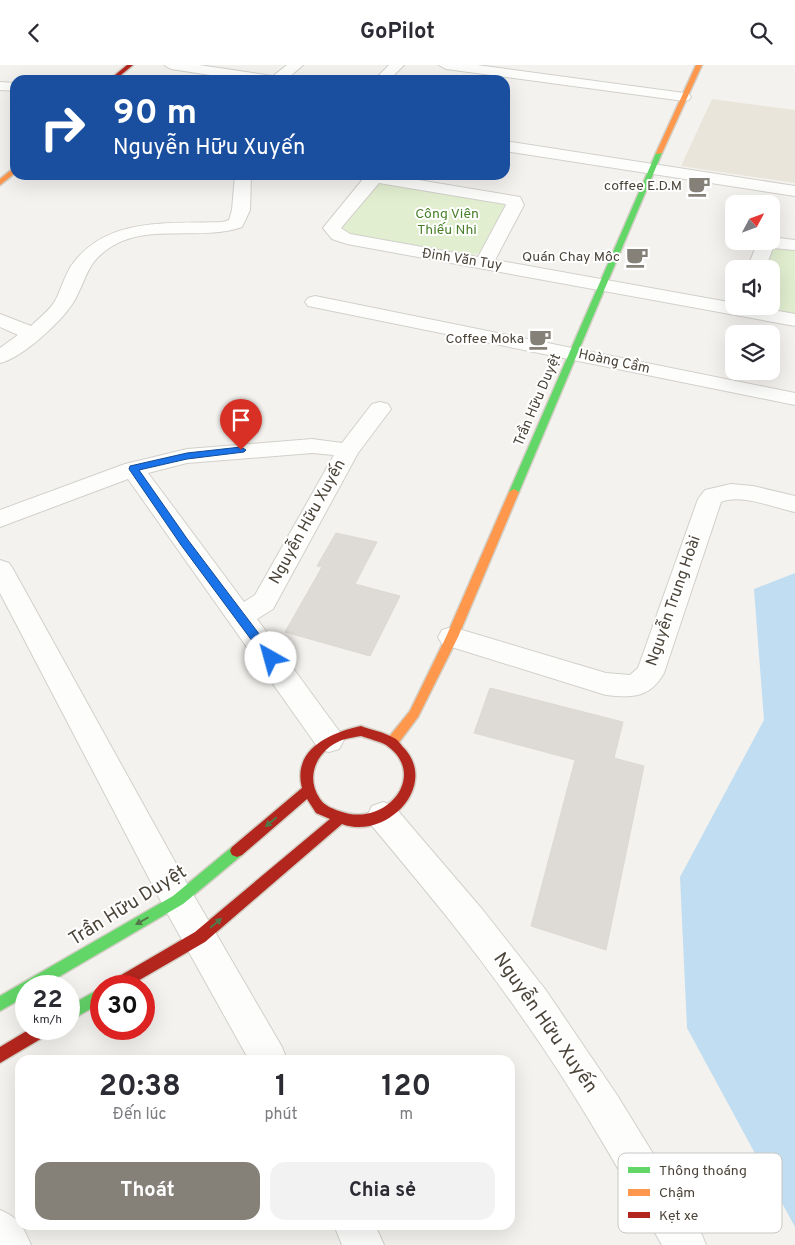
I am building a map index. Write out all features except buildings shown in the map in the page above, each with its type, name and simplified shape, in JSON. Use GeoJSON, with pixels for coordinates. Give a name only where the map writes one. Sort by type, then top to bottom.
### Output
{"type":"FeatureCollection","features":[{"type":"Feature","properties":{"kind":"street"},"geometry":{"type":"LineString","coordinates":[[118,75],[130,65]]}},
{"type":"Feature","properties":{"kind":"street"},"geometry":{"type":"LineString","coordinates":[[170,65],[237,75]]}},
{"type":"Feature","properties":{"kind":"street"},"geometry":{"type":"LineString","coordinates":[[283,75],[296,65]]}},
{"type":"Feature","properties":{"kind":"street"},"geometry":{"type":"LineString","coordinates":[[386,75],[396,65]]}},
{"type":"Feature","properties":{"kind":"street"},"geometry":{"type":"LineString","coordinates":[[446,65],[684,97]]}},
{"type":"Feature","properties":{"kind":"street","name":"Trần Hữu Duyệt"},"geometry":{"type":"LineString","coordinates":[[392,741],[414,714],[452,637],[575,353],[652,168],[699,65]]}},
{"type":"Feature","properties":{"kind":"street"},"geometry":{"type":"LineString","coordinates":[[510,147],[795,191]]}},
{"type":"Feature","properties":{"kind":"street"},"geometry":{"type":"LineString","coordinates":[[0,183],[10,174]]}},
{"type":"Feature","properties":{"kind":"street"},"geometry":{"type":"LineString","coordinates":[[0,357],[48,321],[62,305],[74,276],[85,261],[108,241],[137,231],[225,227],[236,223],[241,210],[242,180]]}},
{"type":"Feature","properties":{"kind":"street","name":"Đinh Văn Tuy"},"geometry":{"type":"LineString","coordinates":[[374,180],[369,182],[332,227],[338,236],[602,285],[725,305]]}},
{"type":"Feature","properties":{"kind":"street","name":"Đinh Văn Tuy"},"geometry":{"type":"LineString","coordinates":[[383,180],[514,201],[515,205],[484,263]]}},
{"type":"Feature","properties":{"kind":"street"},"geometry":{"type":"LineString","coordinates":[[759,260],[764,245],[771,242],[795,245]]}},
{"type":"Feature","properties":{"kind":"street","name":"Hoàng Cầm"},"geometry":{"type":"LineString","coordinates":[[315,302],[575,353],[795,399]]}},
{"type":"Feature","properties":{"kind":"street","name":"Đinh Văn Tuy"},"geometry":{"type":"LineString","coordinates":[[774,315],[795,320]]}},
{"type":"Feature","properties":{"kind":"street"},"geometry":{"type":"LineString","coordinates":[[0,320],[33,334]]}},
{"type":"Feature","properties":{"kind":"street"},"geometry":{"type":"LineString","coordinates":[[348,451],[380,409]]}},
{"type":"Feature","properties":{"kind":"street","name":"Nguyễn Hữu Xuyến"},"geometry":{"type":"LineString","coordinates":[[0,519],[133,469],[187,456],[224,451],[305,446],[329,447],[348,451],[264,602],[239,617]]}},
{"type":"Feature","properties":{"kind":"street"},"geometry":{"type":"LineString","coordinates":[[133,469],[239,617],[282,671],[329,739]]}},
{"type":"Feature","properties":{"kind":"street","name":"Nguyễn Trung Hoài"},"geometry":{"type":"LineString","coordinates":[[452,637],[606,684],[629,687],[643,682],[650,673],[711,497],[721,493],[734,492],[795,505]]}},
{"type":"Feature","properties":{"kind":"street"},"geometry":{"type":"LineString","coordinates":[[0,569],[178,900],[265,1055]]}},
{"type":"Feature","properties":{"kind":"street"},"geometry":{"type":"LineString","coordinates":[[361,731],[378,734],[392,741],[404,752],[410,765],[412,779],[407,793],[398,806],[383,816],[369,821],[354,821],[339,819],[325,812],[315,803],[308,791],[305,777],[308,762],[317,749],[329,739],[344,733],[361,731]]}},
{"type":"Feature","properties":{"kind":"street","name":"Trần Hữu Duyệt"},"geometry":{"type":"LineString","coordinates":[[49,975],[178,900],[308,791]]}},
{"type":"Feature","properties":{"kind":"street","name":"Nguyễn Hữu Xuyến"},"geometry":{"type":"LineString","coordinates":[[383,816],[478,928],[552,1029],[631,1153]]}},
{"type":"Feature","properties":{"kind":"street"},"geometry":{"type":"LineString","coordinates":[[135,975],[200,937],[339,819]]}},
{"type":"Feature","properties":{"kind":"street"},"geometry":{"type":"LineString","coordinates":[[0,1004],[15,995]]}},
{"type":"Feature","properties":{"kind":"street"},"geometry":{"type":"LineString","coordinates":[[0,1055],[25,1040]]}},
{"type":"Feature","properties":{"kind":"street"},"geometry":{"type":"LineString","coordinates":[[0,1230],[10,1245]]}},
{"type":"Feature","properties":{"kind":"street"},"geometry":{"type":"LineString","coordinates":[[356,1230],[363,1245]]}},
{"type":"Feature","properties":{"kind":"street","name":"Nguyễn Hữu Xuyến"},"geometry":{"type":"LineString","coordinates":[[678,1233],[685,1245]]}},
{"type":"Feature","properties":{"kind":"shaded area"},"geometry":{"type":"Polygon","coordinates":[[[712,99],[795,110],[795,183],[681,166],[712,99]]]}},
{"type":"Feature","properties":{"kind":"green space","name":"Công Viên Thiếu Nhi"},"geometry":{"type":"Polygon","coordinates":[[[377,182],[510,205],[478,254],[464,256],[349,236],[341,228],[377,182]]]}},
{"type":"Feature","properties":{"kind":"green space"},"geometry":{"type":"Polygon","coordinates":[[[780,248],[795,249],[795,316],[780,313],[780,260],[767,260],[770,250],[780,250],[780,248]]]}},
{"type":"Feature","properties":{"kind":"water"},"geometry":{"type":"Polygon","coordinates":[[[795,573],[795,1227],[782,1203],[782,1153],[755,1153],[687,1028],[680,877],[764,720],[754,589],[795,573]]]}},
{"type":"Feature","properties":{"kind":"traffic: fast"},"geometry":{"type":"LineString","coordinates":[[514,492],[659,153]]}},
{"type":"Feature","properties":{"kind":"traffic: fast"},"geometry":{"type":"LineString","coordinates":[[49,975],[178,900],[237,851]]}},
{"type":"Feature","properties":{"kind":"traffic: fast"},"geometry":{"type":"LineString","coordinates":[[0,1004],[15,995]]}},
{"type":"Feature","properties":{"kind":"traffic: fast"},"geometry":{"type":"LineString","coordinates":[[80,1007],[90,1002]]}},
{"type":"Feature","properties":{"kind":"traffic: slow"},"geometry":{"type":"LineString","coordinates":[[659,153],[699,65]]}},
{"type":"Feature","properties":{"kind":"traffic: slow"},"geometry":{"type":"LineString","coordinates":[[0,183],[10,174]]}},
{"type":"Feature","properties":{"kind":"traffic: slow"},"geometry":{"type":"LineString","coordinates":[[393,741],[414,714],[452,637],[514,492]]}},
{"type":"Feature","properties":{"kind":"traffic: jam"},"geometry":{"type":"LineString","coordinates":[[118,75],[130,65]]}},
{"type":"Feature","properties":{"kind":"traffic: jam"},"geometry":{"type":"LineString","coordinates":[[361,731],[390,741],[406,757],[410,776],[405,794],[392,810],[373,820],[350,821],[324,811],[318,806],[309,790],[306,779],[309,764],[317,751],[335,738],[361,731]]}},
{"type":"Feature","properties":{"kind":"traffic: jam"},"geometry":{"type":"LineString","coordinates":[[237,851],[308,791]]}},
{"type":"Feature","properties":{"kind":"traffic: jam"},"geometry":{"type":"LineString","coordinates":[[135,975],[200,937],[339,819]]}},
{"type":"Feature","properties":{"kind":"traffic: jam"},"geometry":{"type":"LineString","coordinates":[[0,1055],[25,1040]]}},
{"type":"Feature","properties":{"kind":"place","name":"coffee E.D.M"},"geometry":{"type":"Point","coordinates":[699,186]}},
{"type":"Feature","properties":{"kind":"place","name":"Quán Chay Môc"},"geometry":{"type":"Point","coordinates":[637,257]}},
{"type":"Feature","properties":{"kind":"place","name":"Coffee Moka"},"geometry":{"type":"Point","coordinates":[540,339]}},
{"type":"Feature","properties":{"kind":"route"},"geometry":{"type":"LineString","coordinates":[[241,450],[187,456],[133,469],[239,617],[271,658]]}}]}
